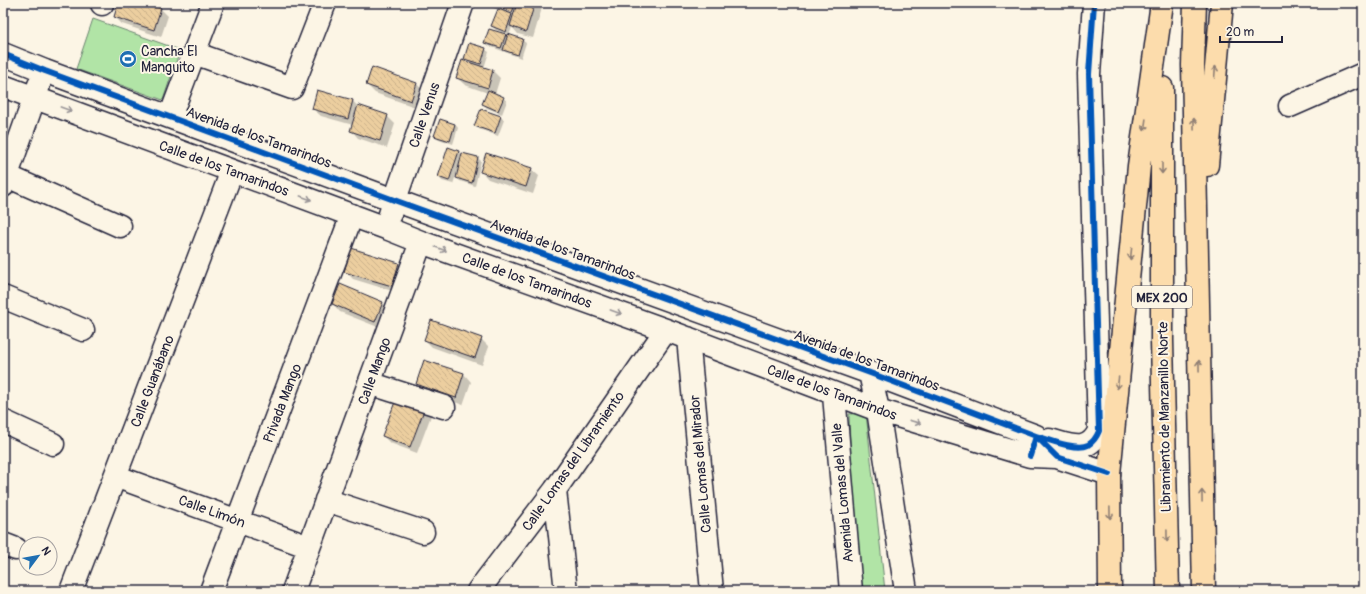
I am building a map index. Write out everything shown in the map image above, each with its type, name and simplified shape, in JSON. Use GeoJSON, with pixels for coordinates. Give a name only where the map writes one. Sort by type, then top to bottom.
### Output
{"type":"FeatureCollection","features":[{"type":"Feature","properties":{"kind":"highway"},"geometry":{"type":"LineString","coordinates":[[1110,591],[1109,474],[1140,166],[1162,3]]}},
{"type":"Feature","properties":{"kind":"highway","name":"Libramiento de Manzanillo Norte"},"geometry":{"type":"LineString","coordinates":[[1167,3],[1162,73],[1162,341],[1168,591]]}},
{"type":"Feature","properties":{"kind":"highway","name":"MEX 200"},"geometry":{"type":"LineString","coordinates":[[1195,3],[1193,65],[1204,591]]}},
{"type":"Feature","properties":{"kind":"highway"},"geometry":{"type":"LineString","coordinates":[[1197,278],[1222,3]]}},
{"type":"Feature","properties":{"kind":"street"},"geometry":{"type":"LineString","coordinates":[[170,117],[213,3]]}},
{"type":"Feature","properties":{"kind":"street"},"geometry":{"type":"LineString","coordinates":[[194,53],[292,88],[325,3]]}},
{"type":"Feature","properties":{"kind":"street","name":"Calle Venus"},"geometry":{"type":"LineString","coordinates":[[386,228],[394,200],[463,3]]}},
{"type":"Feature","properties":{"kind":"street"},"geometry":{"type":"LineString","coordinates":[[1033,446],[1078,447],[1088,445],[1099,431],[1089,74],[1094,3]]}},
{"type":"Feature","properties":{"kind":"street","name":"Avenida de los Tamarindos"},"geometry":{"type":"LineString","coordinates":[[3,54],[45,71],[394,200],[870,374],[1057,457],[1109,474]]}},
{"type":"Feature","properties":{"kind":"street"},"geometry":{"type":"LineString","coordinates":[[45,71],[5,181],[120,226]]}},
{"type":"Feature","properties":{"kind":"street"},"geometry":{"type":"LineString","coordinates":[[1290,106],[1363,74]]}},
{"type":"Feature","properties":{"kind":"street","name":"Calle de los Tamarindos"},"geometry":{"type":"LineString","coordinates":[[3,86],[421,242],[688,338],[834,395],[878,410],[1033,446]]}},
{"type":"Feature","properties":{"kind":"street","name":"Calle Guanábano"},"geometry":{"type":"LineString","coordinates":[[71,591],[232,171]]}},
{"type":"Feature","properties":{"kind":"street","name":"Privada Mango"},"geometry":{"type":"LineString","coordinates":[[211,591],[352,215]]}},
{"type":"Feature","properties":{"kind":"street","name":"Calle Mango"},"geometry":{"type":"LineString","coordinates":[[293,591],[421,242]]}},
{"type":"Feature","properties":{"kind":"street"},"geometry":{"type":"LineString","coordinates":[[3,297],[83,330]]}},
{"type":"Feature","properties":{"kind":"street","name":"Calle Lomas del Libramiento"},"geometry":{"type":"LineString","coordinates":[[478,591],[555,490],[666,330]]}},
{"type":"Feature","properties":{"kind":"street","name":"Calle Lomas del Mirador"},"geometry":{"type":"LineString","coordinates":[[688,338],[712,591]]}},
{"type":"Feature","properties":{"kind":"street"},"geometry":{"type":"LineString","coordinates":[[870,374],[878,410],[906,591]]}},
{"type":"Feature","properties":{"kind":"street"},"geometry":{"type":"LineString","coordinates":[[369,383],[444,407]]}},
{"type":"Feature","properties":{"kind":"street","name":"Avenida Lomas del Valle"},"geometry":{"type":"LineString","coordinates":[[834,395],[850,591]]}},
{"type":"Feature","properties":{"kind":"street"},"geometry":{"type":"LineString","coordinates":[[3,421],[53,444]]}},
{"type":"Feature","properties":{"kind":"street","name":"Calle Limón"},"geometry":{"type":"LineString","coordinates":[[115,476],[309,547]]}},
{"type":"Feature","properties":{"kind":"street"},"geometry":{"type":"LineString","coordinates":[[555,490],[566,591]]}},
{"type":"Feature","properties":{"kind":"street"},"geometry":{"type":"LineString","coordinates":[[326,500],[423,532]]}},
{"type":"Feature","properties":{"kind":"green space","name":"Cancha El Manguito"},"geometry":{"type":"Polygon","coordinates":[[[93,19],[180,50],[163,100],[76,69],[93,19]]]}},
{"type":"Feature","properties":{"kind":"green space"},"geometry":{"type":"Polygon","coordinates":[[[866,413],[885,591],[855,591],[849,414],[866,413]]]}},
{"type":"Feature","properties":{"kind":"building"},"geometry":{"type":"Polygon","coordinates":[[[118,3],[147,3],[161,8],[154,30],[114,17],[118,3]]]}},
{"type":"Feature","properties":{"kind":"building"},"geometry":{"type":"Polygon","coordinates":[[[490,3],[516,3],[512,12],[490,3]]]}},
{"type":"Feature","properties":{"kind":"building"},"geometry":{"type":"Polygon","coordinates":[[[517,3],[535,3],[526,32],[510,26],[517,3]]]}},
{"type":"Feature","properties":{"kind":"building"},"geometry":{"type":"Polygon","coordinates":[[[498,9],[512,14],[506,32],[491,26],[498,9]]]}},
{"type":"Feature","properties":{"kind":"building"},"geometry":{"type":"Polygon","coordinates":[[[489,29],[506,34],[501,48],[484,43],[489,29]]]}},
{"type":"Feature","properties":{"kind":"building"},"geometry":{"type":"Polygon","coordinates":[[[508,34],[523,39],[518,55],[503,50],[508,34]]]}},
{"type":"Feature","properties":{"kind":"building"},"geometry":{"type":"Polygon","coordinates":[[[469,43],[486,48],[481,64],[464,59],[469,43]]]}},
{"type":"Feature","properties":{"kind":"building"},"geometry":{"type":"Polygon","coordinates":[[[462,60],[493,70],[488,88],[456,78],[462,60]]]}},
{"type":"Feature","properties":{"kind":"building"},"geometry":{"type":"Polygon","coordinates":[[[372,67],[417,83],[411,101],[366,85],[372,67]]]}},
{"type":"Feature","properties":{"kind":"building"},"geometry":{"type":"Polygon","coordinates":[[[317,90],[353,100],[348,119],[312,109],[317,90]]]}},
{"type":"Feature","properties":{"kind":"building"},"geometry":{"type":"Polygon","coordinates":[[[488,90],[504,97],[498,111],[482,104],[488,90]]]}},
{"type":"Feature","properties":{"kind":"building"},"geometry":{"type":"Polygon","coordinates":[[[358,105],[388,115],[380,141],[350,131],[358,105]]]}},
{"type":"Feature","properties":{"kind":"building"},"geometry":{"type":"Polygon","coordinates":[[[481,109],[501,116],[495,133],[474,126],[481,109]]]}},
{"type":"Feature","properties":{"kind":"building"},"geometry":{"type":"Polygon","coordinates":[[[440,119],[455,124],[450,141],[434,136],[440,119]]]}},
{"type":"Feature","properties":{"kind":"building"},"geometry":{"type":"Polygon","coordinates":[[[448,147],[459,151],[449,181],[438,177],[448,147]]]}},
{"type":"Feature","properties":{"kind":"building"},"geometry":{"type":"Polygon","coordinates":[[[462,153],[478,157],[472,183],[456,178],[462,153]]]}},
{"type":"Feature","properties":{"kind":"building"},"geometry":{"type":"Polygon","coordinates":[[[486,153],[532,168],[526,187],[480,172],[486,153]]]}},
{"type":"Feature","properties":{"kind":"building"},"geometry":{"type":"Polygon","coordinates":[[[351,248],[399,263],[392,286],[344,272],[351,248]]]}},
{"type":"Feature","properties":{"kind":"building"},"geometry":{"type":"Polygon","coordinates":[[[340,284],[383,302],[375,322],[332,304],[340,284]]]}},
{"type":"Feature","properties":{"kind":"building"},"geometry":{"type":"Polygon","coordinates":[[[431,320],[482,338],[475,358],[424,340],[431,320]]]}},
{"type":"Feature","properties":{"kind":"building"},"geometry":{"type":"Polygon","coordinates":[[[424,360],[464,373],[456,398],[416,384],[424,360]]]}},
{"type":"Feature","properties":{"kind":"building"},"geometry":{"type":"Polygon","coordinates":[[[398,394],[426,405],[410,447],[382,436],[398,394]]]}},
{"type":"Feature","properties":{"kind":"cycle path"},"geometry":{"type":"LineString","coordinates":[[1030,456],[1036,436],[1077,447],[1088,445],[1096,437],[1099,431],[1089,74],[1094,3]]}},
{"type":"Feature","properties":{"kind":"cycle path"},"geometry":{"type":"LineString","coordinates":[[3,54],[45,71],[394,200],[870,373],[1036,436],[1057,457],[1109,474]]}},
{"type":"Feature","properties":{"kind":"place","name":"Cancha El Manguito"},"geometry":{"type":"Point","coordinates":[128,59]}}]}
